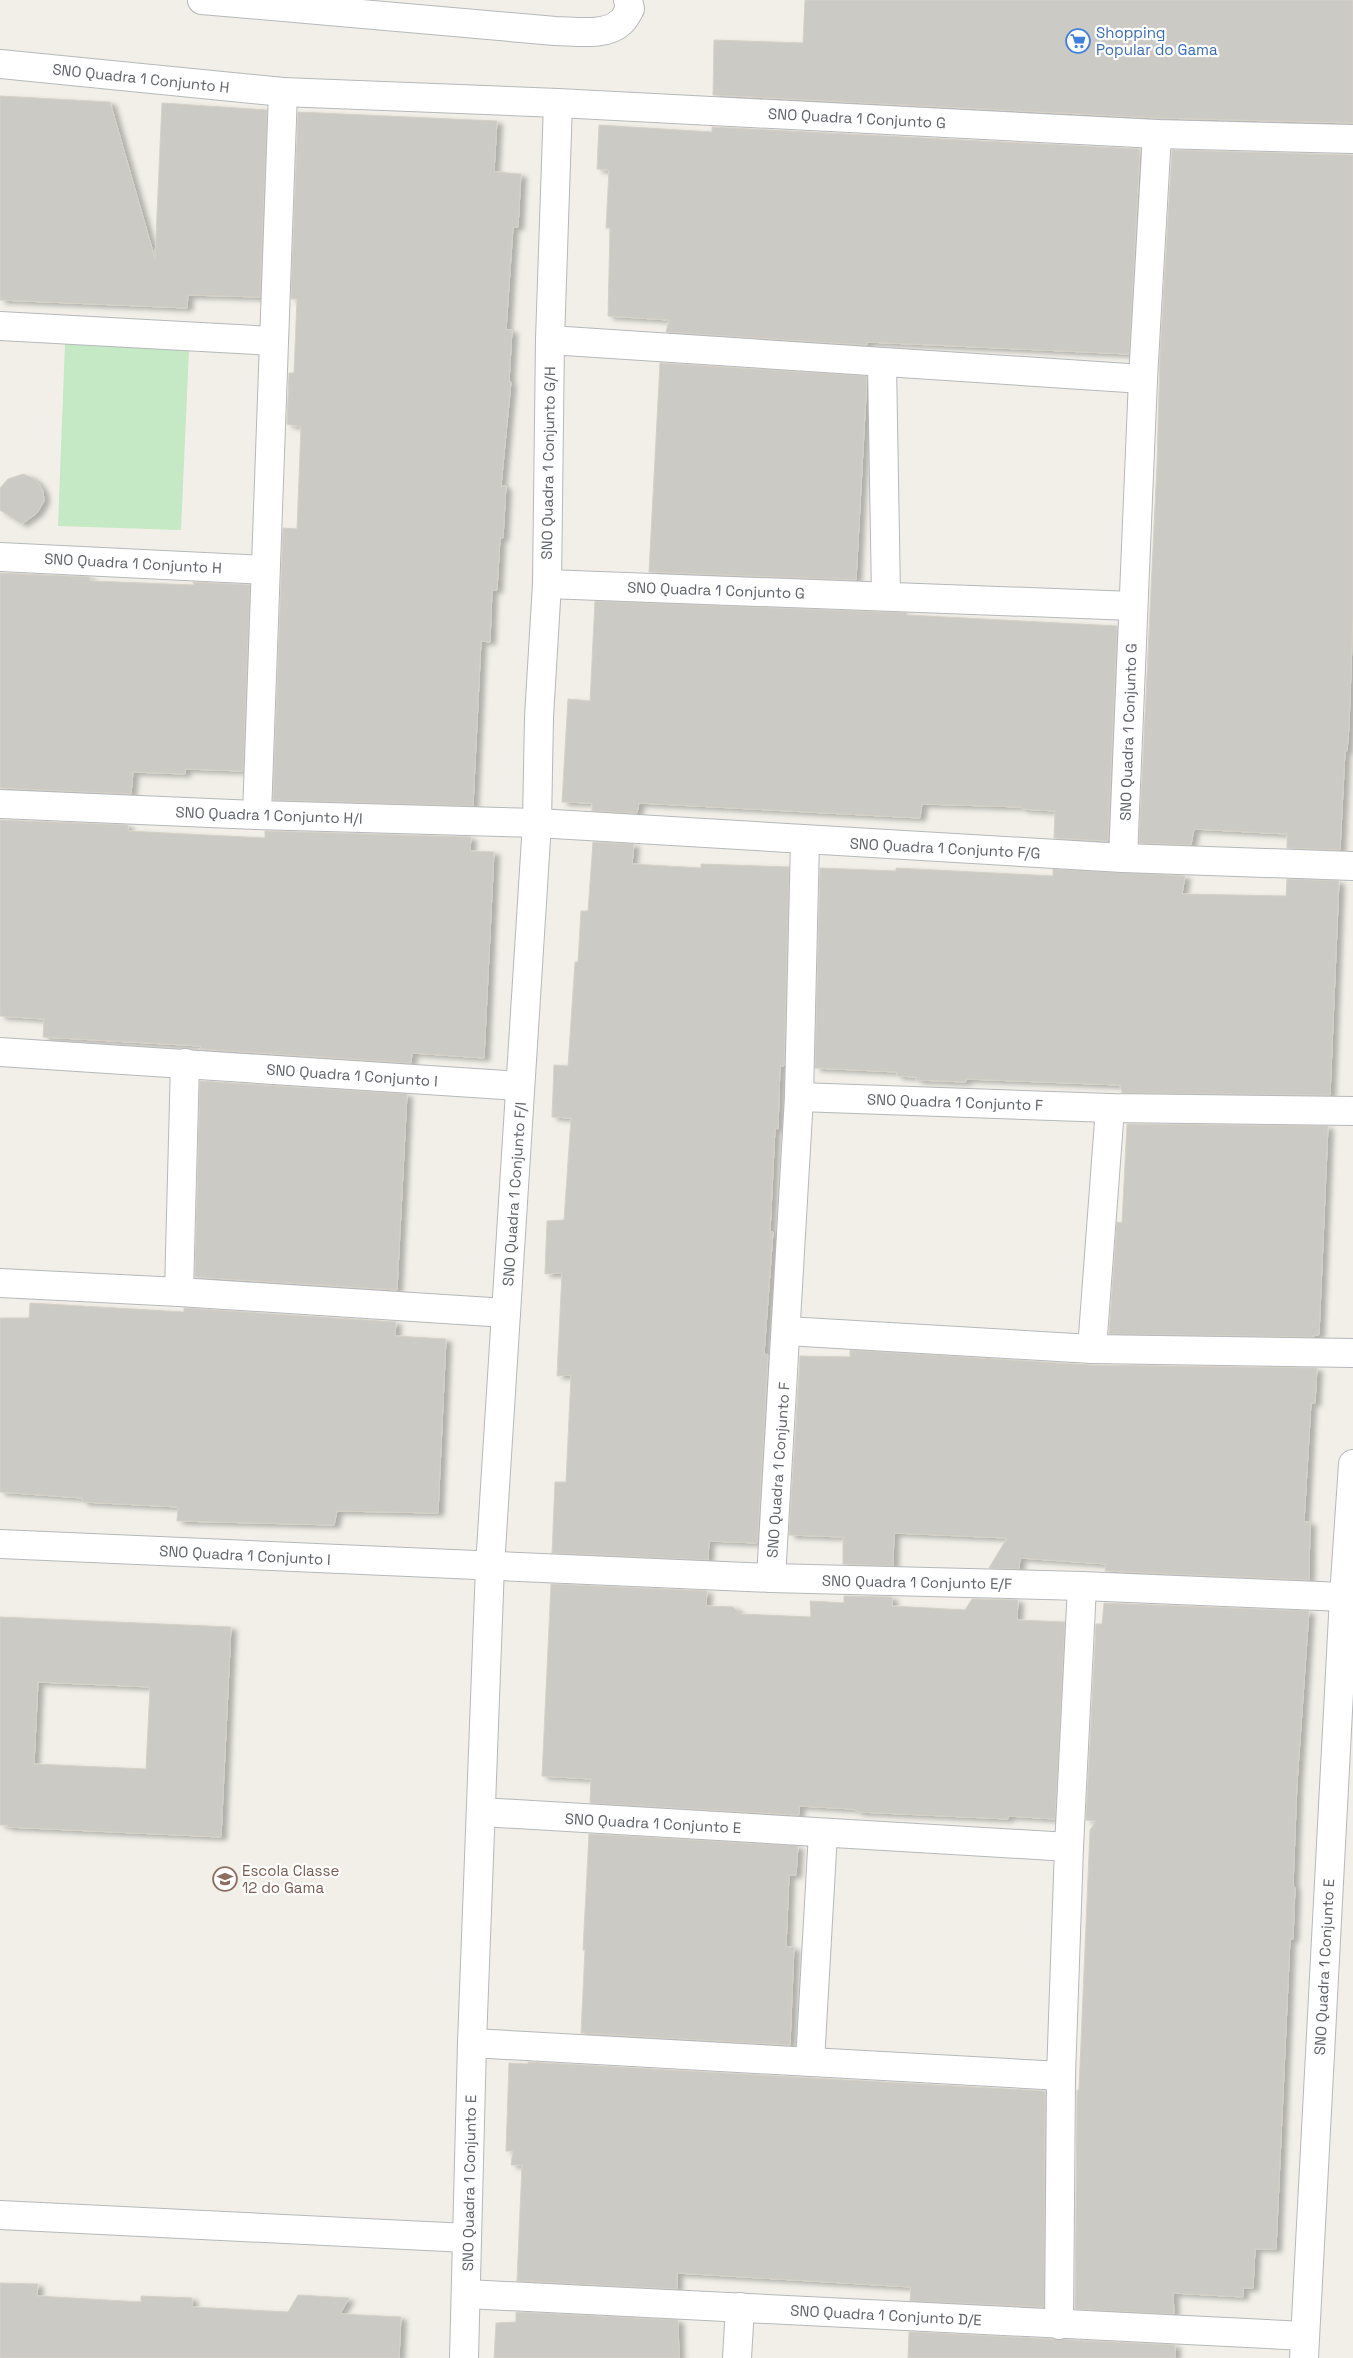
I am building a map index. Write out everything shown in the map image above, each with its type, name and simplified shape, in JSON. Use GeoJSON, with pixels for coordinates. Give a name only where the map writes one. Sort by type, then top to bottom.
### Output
{"type":"FeatureCollection","features":[{"type":"Feature","properties":{"kind":"street"},"geometry":{"type":"LineString","coordinates":[[202,0],[555,31],[609,29],[622,22],[630,8],[628,0]]}},
{"type":"Feature","properties":{"kind":"street","name":"SNO Quadra 1 Conjunto H"},"geometry":{"type":"LineString","coordinates":[[0,64],[282,92],[558,103]]}},
{"type":"Feature","properties":{"kind":"street"},"geometry":{"type":"LineString","coordinates":[[257,815],[282,92]]}},
{"type":"Feature","properties":{"kind":"street","name":"SNO Quadra 1 Conjunto G"},"geometry":{"type":"LineString","coordinates":[[558,103],[1156,134],[1353,139]]}},
{"type":"Feature","properties":{"kind":"street","name":"SNO Quadra 1 Conjunto G/H"},"geometry":{"type":"LineString","coordinates":[[537,823],[539,717],[547,584],[550,340],[558,103]]}},
{"type":"Feature","properties":{"kind":"street","name":"SNO Quadra 1 Conjunto G"},"geometry":{"type":"LineString","coordinates":[[1123,858],[1143,379],[1156,134]]}},
{"type":"Feature","properties":{"kind":"street"},"geometry":{"type":"LineString","coordinates":[[0,326],[273,341]]}},
{"type":"Feature","properties":{"kind":"street"},"geometry":{"type":"LineString","coordinates":[[550,340],[1143,379]]}},
{"type":"Feature","properties":{"kind":"street"},"geometry":{"type":"LineString","coordinates":[[882,363],[886,596]]}},
{"type":"Feature","properties":{"kind":"street","name":"SNO Quadra 1 Conjunto H"},"geometry":{"type":"LineString","coordinates":[[0,556],[265,570]]}},
{"type":"Feature","properties":{"kind":"street","name":"SNO Quadra 1 Conjunto G"},"geometry":{"type":"LineString","coordinates":[[547,584],[1133,606]]}},
{"type":"Feature","properties":{"kind":"street","name":"SNO Quadra 1 Conjunto H/I"},"geometry":{"type":"LineString","coordinates":[[0,804],[257,815],[537,823]]}},
{"type":"Feature","properties":{"kind":"street","name":"SNO Quadra 1 Conjunto F/G"},"geometry":{"type":"LineString","coordinates":[[537,823],[1123,858],[1353,866]]}},
{"type":"Feature","properties":{"kind":"street","name":"SNO Quadra 1 Conjunto F/I"},"geometry":{"type":"LineString","coordinates":[[490,1566],[537,823]]}},
{"type":"Feature","properties":{"kind":"street","name":"SNO Quadra 1 Conjunto F"},"geometry":{"type":"LineString","coordinates":[[771,1578],[787,1331],[799,1097],[805,840]]}},
{"type":"Feature","properties":{"kind":"street","name":"SNO Quadra 1 Conjunto I"},"geometry":{"type":"LineString","coordinates":[[0,1052],[520,1086]]}},
{"type":"Feature","properties":{"kind":"street"},"geometry":{"type":"LineString","coordinates":[[179,1292],[184,1063]]}},
{"type":"Feature","properties":{"kind":"street","name":"SNO Quadra 1 Conjunto F"},"geometry":{"type":"LineString","coordinates":[[799,1097],[1110,1108],[1353,1111]]}},
{"type":"Feature","properties":{"kind":"street"},"geometry":{"type":"LineString","coordinates":[[1092,1349],[1110,1108]]}},
{"type":"Feature","properties":{"kind":"street"},"geometry":{"type":"LineString","coordinates":[[0,1283],[179,1292],[506,1313]]}},
{"type":"Feature","properties":{"kind":"street"},"geometry":{"type":"LineString","coordinates":[[787,1331],[1092,1349],[1353,1353]]}},
{"type":"Feature","properties":{"kind":"street"},"geometry":{"type":"LineString","coordinates":[[1344,1598],[1353,1464]]}},
{"type":"Feature","properties":{"kind":"street","name":"SNO Quadra 1 Conjunto I"},"geometry":{"type":"LineString","coordinates":[[0,1544],[490,1566]]}},
{"type":"Feature","properties":{"kind":"street","name":"SNO Quadra 1 Conjunto E/F"},"geometry":{"type":"LineString","coordinates":[[490,1566],[771,1578],[1082,1586],[1344,1598]]}},
{"type":"Feature","properties":{"kind":"street","name":"SNO Quadra 1 Conjunto E"},"geometry":{"type":"LineString","coordinates":[[464,2358],[472,2043],[490,1566]]}},
{"type":"Feature","properties":{"kind":"street"},"geometry":{"type":"LineString","coordinates":[[1058,2325],[1061,2076],[1069,1846],[1082,1586]]}},
{"type":"Feature","properties":{"kind":"street","name":"SNO Quadra 1 Conjunto E"},"geometry":{"type":"LineString","coordinates":[[1305,2347],[1344,1598]]}},
{"type":"Feature","properties":{"kind":"street","name":"SNO Quadra 1 Conjunto E"},"geometry":{"type":"LineString","coordinates":[[482,1812],[1069,1846]]}},
{"type":"Feature","properties":{"kind":"street"},"geometry":{"type":"LineString","coordinates":[[810,2062],[823,1833]]}},
{"type":"Feature","properties":{"kind":"street"},"geometry":{"type":"LineString","coordinates":[[472,2043],[1061,2076]]}},
{"type":"Feature","properties":{"kind":"street"},"geometry":{"type":"LineString","coordinates":[[0,2215],[467,2238]]}},
{"type":"Feature","properties":{"kind":"street","name":"SNO Quadra 1 Conjunto D/E"},"geometry":{"type":"LineString","coordinates":[[466,2294],[1058,2325],[1305,2347]]}},
{"type":"Feature","properties":{"kind":"street"},"geometry":{"type":"LineString","coordinates":[[737,2358],[740,2307]]}},
{"type":"Feature","properties":{"kind":"green space"},"geometry":{"type":"Polygon","coordinates":[[[65,344],[189,349],[181,530],[58,526],[65,344]]]}},
{"type":"Feature","properties":{"kind":"building","name":"Shopping Popular do Gama"},"geometry":{"type":"Polygon","coordinates":[[[805,0],[1353,0],[1353,123],[1158,118],[713,95],[714,40],[803,43],[805,0]]]}},
{"type":"Feature","properties":{"kind":"building"},"geometry":{"type":"Polygon","coordinates":[[[0,96],[110,102],[155,259],[162,103],[267,110],[260,297],[188,295],[187,308],[0,300],[0,96]]]}},
{"type":"Feature","properties":{"kind":"building"},"geometry":{"type":"Polygon","coordinates":[[[298,112],[497,121],[494,172],[521,174],[518,227],[513,227],[506,330],[512,330],[509,382],[511,382],[501,486],[506,486],[503,538],[500,538],[497,590],[492,590],[490,642],[481,641],[473,806],[273,800],[283,528],[297,529],[301,427],[287,424],[289,373],[294,373],[297,299],[291,299],[298,112]]]}},
{"type":"Feature","properties":{"kind":"building"},"geometry":{"type":"Polygon","coordinates":[[[599,125],[712,132],[712,127],[1140,149],[1129,354],[867,342],[867,345],[666,332],[669,320],[608,316],[610,228],[606,228],[609,170],[597,169],[599,125]]]}},
{"type":"Feature","properties":{"kind":"building"},"geometry":{"type":"Polygon","coordinates":[[[1172,150],[1353,155],[1353,614],[1349,726],[1347,751],[1345,751],[1340,850],[1287,848],[1287,834],[1194,829],[1191,845],[1139,843],[1157,464],[1160,355],[1172,150]]]}},
{"type":"Feature","properties":{"kind":"building"},"geometry":{"type":"Polygon","coordinates":[[[660,363],[867,376],[856,580],[649,572],[660,363]]]}},
{"type":"Feature","properties":{"kind":"building"},"geometry":{"type":"Polygon","coordinates":[[[23,474],[33,478],[39,484],[43,491],[44,501],[37,513],[22,524],[0,510],[0,488],[8,479],[23,474]]]}},
{"type":"Feature","properties":{"kind":"building"},"geometry":{"type":"Polygon","coordinates":[[[0,573],[90,577],[90,581],[194,585],[193,582],[250,585],[243,771],[185,769],[185,774],[133,772],[131,794],[0,788],[0,573]]]}},
{"type":"Feature","properties":{"kind":"building"},"geometry":{"type":"Polygon","coordinates":[[[595,601],[907,613],[907,615],[1117,626],[1108,841],[1054,838],[1055,811],[1022,809],[1022,807],[922,804],[920,818],[639,803],[637,813],[592,811],[592,803],[562,802],[568,699],[590,701],[595,601]]]}},
{"type":"Feature","properties":{"kind":"building"},"geometry":{"type":"Polygon","coordinates":[[[0,820],[128,825],[128,831],[265,838],[265,831],[471,837],[470,851],[494,852],[484,1058],[412,1053],[411,1063],[200,1049],[201,1046],[43,1037],[44,1019],[0,1016],[0,820]]]}},
{"type":"Feature","properties":{"kind":"building"},"geometry":{"type":"Polygon","coordinates":[[[593,842],[634,844],[632,864],[701,868],[701,864],[789,867],[784,1066],[780,1066],[778,1129],[775,1128],[770,1232],[773,1232],[764,1354],[768,1355],[757,1543],[709,1541],[708,1560],[552,1553],[555,1482],[566,1482],[571,1375],[557,1376],[562,1273],[545,1274],[547,1221],[564,1220],[571,1118],[552,1117],[554,1065],[568,1066],[575,962],[578,962],[581,911],[588,911],[593,842]]]}},
{"type":"Feature","properties":{"kind":"building"},"geometry":{"type":"Polygon","coordinates":[[[820,868],[896,871],[896,868],[1053,876],[1053,869],[1185,876],[1182,894],[1286,896],[1287,879],[1339,881],[1330,1095],[1122,1093],[1120,1085],[966,1079],[966,1082],[916,1080],[916,1077],[897,1076],[897,1072],[815,1068],[820,868]]]}},
{"type":"Feature","properties":{"kind":"building"},"geometry":{"type":"Polygon","coordinates":[[[200,1081],[407,1094],[397,1290],[195,1277],[200,1081]]]}},
{"type":"Feature","properties":{"kind":"building"},"geometry":{"type":"Polygon","coordinates":[[[1127,1124],[1328,1126],[1319,1335],[1314,1335],[1314,1337],[1109,1334],[1117,1222],[1122,1223],[1127,1124]]]}},
{"type":"Feature","properties":{"kind":"building"},"geometry":{"type":"Polygon","coordinates":[[[30,1303],[184,1312],[184,1308],[396,1322],[395,1336],[446,1339],[438,1513],[337,1511],[334,1525],[177,1521],[178,1507],[83,1502],[82,1498],[0,1492],[0,1318],[29,1318],[30,1303]]]}},
{"type":"Feature","properties":{"kind":"building"},"geometry":{"type":"Polygon","coordinates":[[[850,1350],[1092,1365],[1317,1368],[1315,1403],[1311,1403],[1304,1522],[1310,1522],[1309,1580],[1105,1571],[1106,1564],[1020,1558],[1019,1569],[989,1568],[1007,1538],[894,1533],[893,1566],[843,1564],[843,1537],[789,1535],[800,1356],[850,1357],[850,1350]]]}},
{"type":"Feature","properties":{"kind":"building"},"geometry":{"type":"Polygon","coordinates":[[[551,1584],[707,1591],[706,1606],[733,1607],[741,1614],[811,1617],[810,1601],[844,1603],[844,1596],[892,1597],[892,1606],[965,1610],[972,1599],[1018,1600],[1017,1620],[1065,1622],[1055,1819],[1008,1816],[1008,1819],[859,1812],[853,1809],[799,1806],[799,1815],[590,1803],[591,1779],[542,1776],[551,1584]]]}},
{"type":"Feature","properties":{"kind":"building"},"geometry":{"type":"Polygon","coordinates":[[[1104,1603],[1309,1611],[1297,1783],[1293,1939],[1290,1939],[1276,2249],[1255,2249],[1253,2288],[1243,2288],[1243,2297],[1173,2293],[1174,2314],[1075,2309],[1077,2090],[1079,2090],[1090,1830],[1096,1821],[1086,1820],[1096,1624],[1102,1624],[1104,1603]]]}},
{"type":"Feature","properties":{"kind":"building"},"geometry":{"type":"Polygon","coordinates":[[[0,1617],[231,1627],[221,1837],[7,1827],[8,1825],[0,1825],[0,1617]],[[38,1682],[34,1764],[146,1769],[150,1687],[38,1682]]]}},
{"type":"Feature","properties":{"kind":"building"},"geometry":{"type":"Polygon","coordinates":[[[589,1834],[798,1846],[796,1875],[789,1875],[786,1947],[794,1947],[790,2045],[581,2033],[589,1834]]]}},
{"type":"Feature","properties":{"kind":"building"},"geometry":{"type":"Polygon","coordinates":[[[528,2062],[1045,2091],[1044,2307],[910,2301],[911,2287],[677,2273],[677,2289],[517,2281],[522,2165],[511,2165],[513,2151],[506,2151],[509,2063],[528,2064],[528,2062]]]}},
{"type":"Feature","properties":{"kind":"building"},"geometry":{"type":"Polygon","coordinates":[[[0,2283],[38,2284],[37,2296],[141,2302],[141,2296],[192,2298],[192,2307],[288,2312],[298,2295],[349,2298],[340,2314],[401,2317],[399,2358],[0,2358],[0,2283]]]}},
{"type":"Feature","properties":{"kind":"building"},"geometry":{"type":"Polygon","coordinates":[[[516,2312],[678,2320],[679,2358],[494,2358],[496,2323],[516,2322],[516,2312]]]}},
{"type":"Feature","properties":{"kind":"building"},"geometry":{"type":"Polygon","coordinates":[[[909,2332],[1175,2345],[1175,2358],[908,2358],[909,2332]]]}},
{"type":"Feature","properties":{"kind":"place","name":"Shopping Popular do Gama"},"geometry":{"type":"Point","coordinates":[1078,41]}},
{"type":"Feature","properties":{"kind":"place","name":"Escola Classe 12 do Gama"},"geometry":{"type":"Point","coordinates":[225,1879]}}]}
